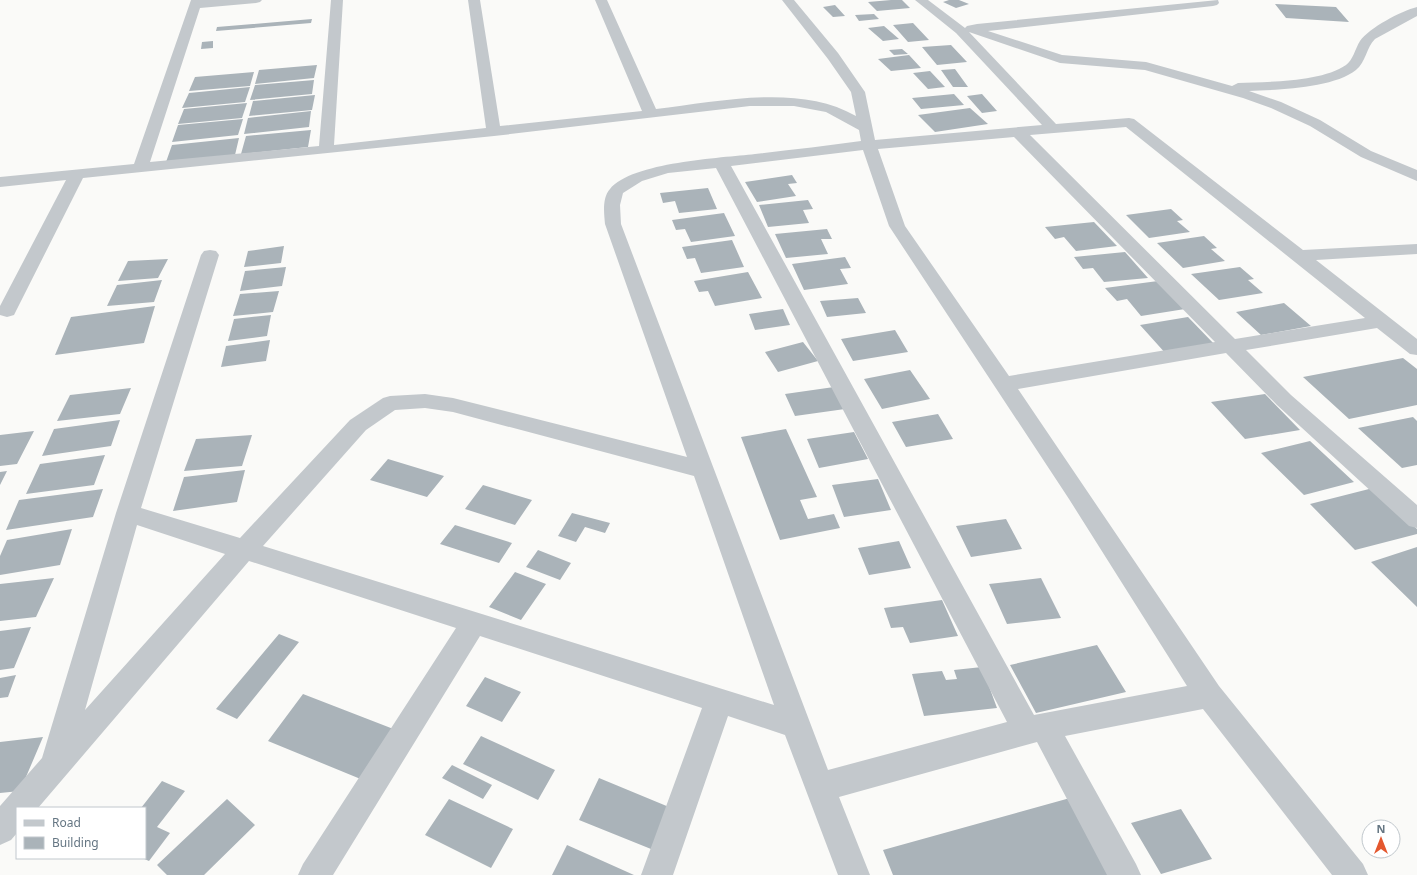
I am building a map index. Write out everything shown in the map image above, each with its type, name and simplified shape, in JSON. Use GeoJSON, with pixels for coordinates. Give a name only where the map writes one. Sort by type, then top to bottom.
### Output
{"type":"FeatureCollection","features":[{"type":"Feature","properties":{"kind":"street"},"geometry":{"type":"LineString","coordinates":[[140,168],[196,2],[256,0]]}},
{"type":"Feature","properties":{"kind":"street"},"geometry":{"type":"LineString","coordinates":[[326,150],[336,0]]}},
{"type":"Feature","properties":{"kind":"street"},"geometry":{"type":"LineString","coordinates":[[474,0],[494,132]]}},
{"type":"Feature","properties":{"kind":"street"},"geometry":{"type":"LineString","coordinates":[[601,0],[651,114]]}},
{"type":"Feature","properties":{"kind":"street"},"geometry":{"type":"LineString","coordinates":[[792,0],[858,92],[867,137],[897,226],[1004,384],[1208,695],[1352,875]]}},
{"type":"Feature","properties":{"kind":"street"},"geometry":{"type":"LineString","coordinates":[[921,0],[966,30],[1053,129]]}},
{"type":"Feature","properties":{"kind":"street"},"geometry":{"type":"LineString","coordinates":[[966,30],[1213,3],[1212,0]]}},
{"type":"Feature","properties":{"kind":"street"},"geometry":{"type":"LineString","coordinates":[[1221,88],[1260,87],[1304,82],[1335,76],[1354,66],[1367,39],[1417,10]]}},
{"type":"Feature","properties":{"kind":"street"},"geometry":{"type":"LineString","coordinates":[[966,30],[1060,59],[1146,66],[1221,88],[1276,106],[1315,123],[1366,154],[1417,176]]}},
{"type":"Feature","properties":{"kind":"street"},"geometry":{"type":"LineString","coordinates":[[0,182],[326,150],[750,102],[794,102],[830,109],[844,115],[867,137]]}},
{"type":"Feature","properties":{"kind":"street"},"geometry":{"type":"LineString","coordinates":[[854,875],[796,725],[613,224],[612,205],[616,191],[636,178],[667,168],[721,162],[867,137],[1018,132],[1129,122],[1417,349]]}},
{"type":"Feature","properties":{"kind":"street"},"geometry":{"type":"LineString","coordinates":[[1018,132],[1284,400],[1417,518]]}},
{"type":"Feature","properties":{"kind":"street"},"geometry":{"type":"LineString","coordinates":[[721,162],[1035,729],[1125,875]]}},
{"type":"Feature","properties":{"kind":"street"},"geometry":{"type":"LineString","coordinates":[[7,311],[78,175]]}},
{"type":"Feature","properties":{"kind":"street"},"geometry":{"type":"LineString","coordinates":[[1298,256],[1417,249]]}},
{"type":"Feature","properties":{"kind":"street"},"geometry":{"type":"LineString","coordinates":[[54,767],[128,513],[210,255]]}},
{"type":"Feature","properties":{"kind":"street"},"geometry":{"type":"LineString","coordinates":[[1004,384],[1381,321]]}},
{"type":"Feature","properties":{"kind":"street"},"geometry":{"type":"LineString","coordinates":[[20,807],[244,550],[358,425],[390,403],[425,401],[453,405],[703,470]]}},
{"type":"Feature","properties":{"kind":"street"},"geometry":{"type":"LineString","coordinates":[[128,513],[796,725]]}},
{"type":"Feature","properties":{"kind":"street"},"geometry":{"type":"LineString","coordinates":[[314,875],[474,623]]}},
{"type":"Feature","properties":{"kind":"street"},"geometry":{"type":"LineString","coordinates":[[821,787],[1035,729],[1208,695]]}},
{"type":"Feature","properties":{"kind":"street"},"geometry":{"type":"LineString","coordinates":[[657,875],[719,700]]}},
{"type":"Feature","properties":{"kind":"street"},"geometry":{"type":"LineString","coordinates":[[0,829],[16,811]]}},
{"type":"Feature","properties":{"kind":"building"},"geometry":{"type":"Polygon","coordinates":[[[902,0],[910,8],[877,11],[868,2],[902,0]]]}},
{"type":"Feature","properties":{"kind":"building"},"geometry":{"type":"Polygon","coordinates":[[[949,0],[959,0],[969,4],[956,8],[943,2],[949,0]]]}},
{"type":"Feature","properties":{"kind":"building"},"geometry":{"type":"Polygon","coordinates":[[[1275,4],[1336,7],[1349,22],[1286,18],[1275,4]]]}},
{"type":"Feature","properties":{"kind":"building"},"geometry":{"type":"Polygon","coordinates":[[[835,5],[845,16],[833,17],[823,7],[835,5]]]}},
{"type":"Feature","properties":{"kind":"building"},"geometry":{"type":"Polygon","coordinates":[[[874,14],[879,19],[859,21],[855,15],[874,14]]]}},
{"type":"Feature","properties":{"kind":"building"},"geometry":{"type":"Polygon","coordinates":[[[312,19],[311,23],[216,31],[217,27],[312,19]]]}},
{"type":"Feature","properties":{"kind":"building"},"geometry":{"type":"Polygon","coordinates":[[[913,23],[929,40],[908,42],[893,25],[913,23]]]}},
{"type":"Feature","properties":{"kind":"building"},"geometry":{"type":"Polygon","coordinates":[[[884,26],[899,39],[883,41],[868,28],[884,26]]]}},
{"type":"Feature","properties":{"kind":"building"},"geometry":{"type":"Polygon","coordinates":[[[213,41],[213,48],[201,49],[202,42],[213,41]]]}},
{"type":"Feature","properties":{"kind":"building"},"geometry":{"type":"Polygon","coordinates":[[[951,45],[967,62],[937,65],[922,47],[951,45]]]}},
{"type":"Feature","properties":{"kind":"building"},"geometry":{"type":"Polygon","coordinates":[[[902,49],[908,54],[894,55],[889,50],[902,49]]]}},
{"type":"Feature","properties":{"kind":"building"},"geometry":{"type":"Polygon","coordinates":[[[909,55],[921,68],[891,71],[878,59],[909,55]]]}},
{"type":"Feature","properties":{"kind":"building"},"geometry":{"type":"Polygon","coordinates":[[[317,65],[314,78],[255,84],[259,70],[317,65]]]}},
{"type":"Feature","properties":{"kind":"building"},"geometry":{"type":"Polygon","coordinates":[[[955,69],[968,87],[953,87],[941,70],[955,69]]]}},
{"type":"Feature","properties":{"kind":"building"},"geometry":{"type":"Polygon","coordinates":[[[930,71],[945,87],[928,89],[913,73],[930,71]]]}},
{"type":"Feature","properties":{"kind":"building"},"geometry":{"type":"Polygon","coordinates":[[[254,72],[250,86],[189,91],[195,77],[254,72]]]}},
{"type":"Feature","properties":{"kind":"building"},"geometry":{"type":"Polygon","coordinates":[[[314,80],[312,94],[250,100],[255,85],[314,80]]]}},
{"type":"Feature","properties":{"kind":"building"},"geometry":{"type":"Polygon","coordinates":[[[250,87],[245,102],[182,108],[189,93],[250,87]]]}},
{"type":"Feature","properties":{"kind":"building"},"geometry":{"type":"Polygon","coordinates":[[[954,94],[964,105],[921,109],[912,98],[954,94]]]}},
{"type":"Feature","properties":{"kind":"building"},"geometry":{"type":"Polygon","coordinates":[[[982,94],[997,111],[982,113],[967,96],[982,94]]]}},
{"type":"Feature","properties":{"kind":"building"},"geometry":{"type":"Polygon","coordinates":[[[315,95],[312,110],[249,116],[253,101],[315,95]]]}},
{"type":"Feature","properties":{"kind":"building"},"geometry":{"type":"Polygon","coordinates":[[[247,103],[242,118],[178,124],[184,109],[247,103]]]}},
{"type":"Feature","properties":{"kind":"building"},"geometry":{"type":"Polygon","coordinates":[[[970,108],[988,124],[935,132],[918,115],[970,108]]]}},
{"type":"Feature","properties":{"kind":"building"},"geometry":{"type":"Polygon","coordinates":[[[311,111],[309,127],[244,134],[248,118],[311,111]]]}},
{"type":"Feature","properties":{"kind":"building"},"geometry":{"type":"Polygon","coordinates":[[[243,119],[238,135],[172,142],[178,125],[243,119]]]}},
{"type":"Feature","properties":{"kind":"building"},"geometry":{"type":"Polygon","coordinates":[[[311,130],[308,147],[241,154],[246,136],[311,130]]]}},
{"type":"Feature","properties":{"kind":"building"},"geometry":{"type":"Polygon","coordinates":[[[239,138],[235,155],[166,162],[172,145],[239,138]]]}},
{"type":"Feature","properties":{"kind":"building"},"geometry":{"type":"Polygon","coordinates":[[[792,175],[797,183],[788,184],[796,196],[757,202],[745,182],[792,175]]]}},
{"type":"Feature","properties":{"kind":"building"},"geometry":{"type":"Polygon","coordinates":[[[708,188],[717,209],[679,213],[675,201],[663,203],[660,193],[708,188]]]}},
{"type":"Feature","properties":{"kind":"building"},"geometry":{"type":"Polygon","coordinates":[[[808,200],[813,209],[803,210],[809,223],[768,227],[759,205],[808,200]]]}},
{"type":"Feature","properties":{"kind":"building"},"geometry":{"type":"Polygon","coordinates":[[[1171,209],[1183,220],[1177,221],[1190,232],[1149,238],[1126,215],[1171,209]]]}},
{"type":"Feature","properties":{"kind":"building"},"geometry":{"type":"Polygon","coordinates":[[[724,213],[735,236],[691,242],[685,229],[676,230],[672,220],[724,213]]]}},
{"type":"Feature","properties":{"kind":"building"},"geometry":{"type":"Polygon","coordinates":[[[1094,222],[1117,246],[1076,251],[1064,237],[1055,239],[1045,227],[1094,222]]]}},
{"type":"Feature","properties":{"kind":"building"},"geometry":{"type":"Polygon","coordinates":[[[827,229],[832,239],[821,239],[828,254],[786,258],[775,234],[827,229]]]}},
{"type":"Feature","properties":{"kind":"building"},"geometry":{"type":"Polygon","coordinates":[[[1204,236],[1217,248],[1211,249],[1225,261],[1183,268],[1157,243],[1204,236]]]}},
{"type":"Feature","properties":{"kind":"building"},"geometry":{"type":"Polygon","coordinates":[[[732,240],[744,267],[701,273],[695,258],[687,259],[682,247],[732,240]]]}},
{"type":"Feature","properties":{"kind":"building"},"geometry":{"type":"Polygon","coordinates":[[[284,246],[281,263],[244,267],[248,251],[284,246]]]}},
{"type":"Feature","properties":{"kind":"building"},"geometry":{"type":"Polygon","coordinates":[[[1125,252],[1148,278],[1104,282],[1093,268],[1083,269],[1074,257],[1125,252]]]}},
{"type":"Feature","properties":{"kind":"building"},"geometry":{"type":"Polygon","coordinates":[[[845,257],[851,268],[840,269],[848,284],[804,290],[792,264],[845,257]]]}},
{"type":"Feature","properties":{"kind":"building"},"geometry":{"type":"Polygon","coordinates":[[[168,259],[158,278],[118,281],[128,261],[168,259]]]}},
{"type":"Feature","properties":{"kind":"building"},"geometry":{"type":"Polygon","coordinates":[[[286,267],[282,286],[240,291],[245,271],[286,267]]]}},
{"type":"Feature","properties":{"kind":"building"},"geometry":{"type":"Polygon","coordinates":[[[1240,267],[1254,279],[1248,280],[1263,293],[1219,300],[1191,274],[1240,267]]]}},
{"type":"Feature","properties":{"kind":"building"},"geometry":{"type":"Polygon","coordinates":[[[748,272],[762,298],[715,306],[708,291],[699,292],[694,281],[748,272]]]}},
{"type":"Feature","properties":{"kind":"building"},"geometry":{"type":"Polygon","coordinates":[[[162,280],[154,302],[107,306],[117,285],[162,280]]]}},
{"type":"Feature","properties":{"kind":"building"},"geometry":{"type":"Polygon","coordinates":[[[1158,281],[1185,309],[1141,316],[1127,299],[1117,301],[1105,288],[1158,281]]]}},
{"type":"Feature","properties":{"kind":"building"},"geometry":{"type":"Polygon","coordinates":[[[279,291],[273,312],[233,316],[240,294],[279,291]]]}},
{"type":"Feature","properties":{"kind":"building"},"geometry":{"type":"Polygon","coordinates":[[[858,298],[866,313],[827,317],[820,301],[858,298]]]}},
{"type":"Feature","properties":{"kind":"building"},"geometry":{"type":"Polygon","coordinates":[[[1284,303],[1311,326],[1261,335],[1236,312],[1284,303]]]}},
{"type":"Feature","properties":{"kind":"building"},"geometry":{"type":"Polygon","coordinates":[[[155,306],[144,343],[55,355],[71,317],[155,306]]]}},
{"type":"Feature","properties":{"kind":"building"},"geometry":{"type":"Polygon","coordinates":[[[783,309],[790,325],[755,330],[749,314],[783,309]]]}},
{"type":"Feature","properties":{"kind":"building"},"geometry":{"type":"Polygon","coordinates":[[[271,315],[267,336],[228,341],[234,319],[271,315]]]}},
{"type":"Feature","properties":{"kind":"building"},"geometry":{"type":"Polygon","coordinates":[[[1188,317],[1216,346],[1167,355],[1140,325],[1188,317]]]}},
{"type":"Feature","properties":{"kind":"building"},"geometry":{"type":"Polygon","coordinates":[[[895,330],[908,352],[853,361],[841,339],[895,330]]]}},
{"type":"Feature","properties":{"kind":"building"},"geometry":{"type":"Polygon","coordinates":[[[270,340],[266,361],[221,367],[226,346],[270,340]]]}},
{"type":"Feature","properties":{"kind":"building"},"geometry":{"type":"Polygon","coordinates":[[[803,342],[818,361],[778,372],[765,352],[803,342]]]}},
{"type":"Feature","properties":{"kind":"building"},"geometry":{"type":"Polygon","coordinates":[[[1403,358],[1417,369],[1417,405],[1349,419],[1303,377],[1403,358]]]}},
{"type":"Feature","properties":{"kind":"building"},"geometry":{"type":"Polygon","coordinates":[[[910,370],[930,399],[882,409],[864,379],[910,370]]]}},
{"type":"Feature","properties":{"kind":"building"},"geometry":{"type":"Polygon","coordinates":[[[834,387],[845,409],[795,416],[785,394],[834,387]]]}},
{"type":"Feature","properties":{"kind":"building"},"geometry":{"type":"Polygon","coordinates":[[[131,388],[120,414],[57,421],[70,395],[131,388]]]}},
{"type":"Feature","properties":{"kind":"building"},"geometry":{"type":"Polygon","coordinates":[[[1265,394],[1300,430],[1245,439],[1211,402],[1265,394]]]}},
{"type":"Feature","properties":{"kind":"building"},"geometry":{"type":"Polygon","coordinates":[[[938,414],[953,439],[906,447],[892,422],[938,414]]]}},
{"type":"Feature","properties":{"kind":"building"},"geometry":{"type":"Polygon","coordinates":[[[1413,417],[1417,421],[1417,465],[1402,468],[1358,428],[1413,417]]]}},
{"type":"Feature","properties":{"kind":"building"},"geometry":{"type":"Polygon","coordinates":[[[120,420],[111,446],[42,456],[54,429],[120,420]]]}},
{"type":"Feature","properties":{"kind":"building"},"geometry":{"type":"Polygon","coordinates":[[[786,429],[817,497],[800,500],[808,519],[834,514],[840,528],[780,540],[741,437],[786,429]]]}},
{"type":"Feature","properties":{"kind":"building"},"geometry":{"type":"Polygon","coordinates":[[[34,431],[17,464],[0,466],[0,435],[34,431]]]}},
{"type":"Feature","properties":{"kind":"building"},"geometry":{"type":"Polygon","coordinates":[[[854,432],[868,459],[819,468],[807,439],[854,432]]]}},
{"type":"Feature","properties":{"kind":"building"},"geometry":{"type":"Polygon","coordinates":[[[252,435],[242,466],[184,471],[196,439],[252,435]]]}},
{"type":"Feature","properties":{"kind":"building"},"geometry":{"type":"Polygon","coordinates":[[[1310,441],[1354,482],[1304,495],[1261,453],[1310,441]]]}},
{"type":"Feature","properties":{"kind":"building"},"geometry":{"type":"Polygon","coordinates":[[[105,455],[94,485],[26,494],[40,464],[105,455]]]}},
{"type":"Feature","properties":{"kind":"building"},"geometry":{"type":"Polygon","coordinates":[[[388,459],[444,476],[427,497],[370,480],[388,459]]]}},
{"type":"Feature","properties":{"kind":"building"},"geometry":{"type":"Polygon","coordinates":[[[245,470],[237,502],[173,511],[184,477],[245,470]]]}},
{"type":"Feature","properties":{"kind":"building"},"geometry":{"type":"Polygon","coordinates":[[[7,471],[0,485],[0,472],[7,471]]]}},
{"type":"Feature","properties":{"kind":"building"},"geometry":{"type":"Polygon","coordinates":[[[878,479],[891,510],[844,517],[832,485],[878,479]]]}},
{"type":"Feature","properties":{"kind":"building"},"geometry":{"type":"Polygon","coordinates":[[[483,485],[532,500],[515,525],[465,509],[483,485]]]}},
{"type":"Feature","properties":{"kind":"building"},"geometry":{"type":"Polygon","coordinates":[[[1373,488],[1417,529],[1417,534],[1355,550],[1310,504],[1373,488]]]}},
{"type":"Feature","properties":{"kind":"building"},"geometry":{"type":"Polygon","coordinates":[[[103,489],[93,517],[6,530],[19,500],[103,489]]]}},
{"type":"Feature","properties":{"kind":"building"},"geometry":{"type":"Polygon","coordinates":[[[572,513],[610,523],[605,533],[585,527],[576,542],[558,536],[572,513]]]}},
{"type":"Feature","properties":{"kind":"building"},"geometry":{"type":"Polygon","coordinates":[[[1006,519],[1022,549],[971,557],[956,526],[1006,519]]]}},
{"type":"Feature","properties":{"kind":"building"},"geometry":{"type":"Polygon","coordinates":[[[455,525],[512,543],[499,563],[440,544],[455,525]]]}},
{"type":"Feature","properties":{"kind":"building"},"geometry":{"type":"Polygon","coordinates":[[[72,529],[60,565],[0,575],[0,556],[7,540],[72,529]]]}},
{"type":"Feature","properties":{"kind":"building"},"geometry":{"type":"Polygon","coordinates":[[[899,541],[911,568],[869,575],[858,548],[899,541]]]}},
{"type":"Feature","properties":{"kind":"building"},"geometry":{"type":"Polygon","coordinates":[[[1417,547],[1417,607],[1371,562],[1417,547]]]}},
{"type":"Feature","properties":{"kind":"building"},"geometry":{"type":"Polygon","coordinates":[[[538,550],[571,563],[560,580],[526,567],[538,550]]]}},
{"type":"Feature","properties":{"kind":"building"},"geometry":{"type":"Polygon","coordinates":[[[515,572],[546,584],[521,620],[489,607],[515,572]]]}},
{"type":"Feature","properties":{"kind":"building"},"geometry":{"type":"Polygon","coordinates":[[[54,578],[36,617],[0,621],[0,584],[54,578]]]}},
{"type":"Feature","properties":{"kind":"building"},"geometry":{"type":"Polygon","coordinates":[[[1041,578],[1061,618],[1007,624],[989,584],[1041,578]]]}},
{"type":"Feature","properties":{"kind":"building"},"geometry":{"type":"Polygon","coordinates":[[[942,600],[958,636],[910,643],[903,627],[891,628],[884,608],[942,600]]]}},
{"type":"Feature","properties":{"kind":"building"},"geometry":{"type":"Polygon","coordinates":[[[31,627],[14,668],[0,670],[0,631],[31,627]]]}},
{"type":"Feature","properties":{"kind":"building"},"geometry":{"type":"Polygon","coordinates":[[[279,634],[299,642],[237,719],[216,709],[279,634]]]}},
{"type":"Feature","properties":{"kind":"building"},"geometry":{"type":"Polygon","coordinates":[[[1097,645],[1126,692],[1036,713],[1010,665],[1097,645]]]}},
{"type":"Feature","properties":{"kind":"building"},"geometry":{"type":"Polygon","coordinates":[[[982,667],[997,708],[924,716],[912,674],[942,671],[946,680],[957,679],[954,670],[982,667]]]}},
{"type":"Feature","properties":{"kind":"building"},"geometry":{"type":"Polygon","coordinates":[[[16,675],[8,697],[0,698],[0,678],[16,675]]]}},
{"type":"Feature","properties":{"kind":"building"},"geometry":{"type":"Polygon","coordinates":[[[485,677],[521,692],[502,722],[466,706],[485,677]]]}},
{"type":"Feature","properties":{"kind":"building"},"geometry":{"type":"Polygon","coordinates":[[[303,694],[396,730],[363,780],[268,741],[303,694]]]}},
{"type":"Feature","properties":{"kind":"building"},"geometry":{"type":"Polygon","coordinates":[[[481,736],[555,770],[538,800],[463,764],[481,736]]]}},
{"type":"Feature","properties":{"kind":"building"},"geometry":{"type":"Polygon","coordinates":[[[43,737],[20,791],[0,793],[0,742],[43,737]]]}},
{"type":"Feature","properties":{"kind":"building"},"geometry":{"type":"Polygon","coordinates":[[[452,765],[492,785],[483,799],[442,778],[452,765]]]}},
{"type":"Feature","properties":{"kind":"building"},"geometry":{"type":"Polygon","coordinates":[[[599,778],[669,807],[651,849],[579,820],[599,778]]]}},
{"type":"Feature","properties":{"kind":"building"},"geometry":{"type":"Polygon","coordinates":[[[162,781],[185,791],[157,827],[170,833],[149,861],[144,859],[146,859],[146,807],[142,807],[162,781]]]}},
{"type":"Feature","properties":{"kind":"building"},"geometry":{"type":"Polygon","coordinates":[[[1070,798],[1113,875],[893,875],[883,850],[1070,798]]]}},
{"type":"Feature","properties":{"kind":"building"},"geometry":{"type":"Polygon","coordinates":[[[227,799],[255,825],[204,875],[167,875],[157,865],[227,799]]]}},
{"type":"Feature","properties":{"kind":"building"},"geometry":{"type":"Polygon","coordinates":[[[449,799],[513,829],[491,868],[425,835],[449,799]]]}},
{"type":"Feature","properties":{"kind":"building"},"geometry":{"type":"Polygon","coordinates":[[[1181,809],[1212,859],[1161,874],[1131,823],[1181,809]]]}},
{"type":"Feature","properties":{"kind":"building"},"geometry":{"type":"Polygon","coordinates":[[[567,845],[634,875],[552,875],[567,845]]]}}]}
